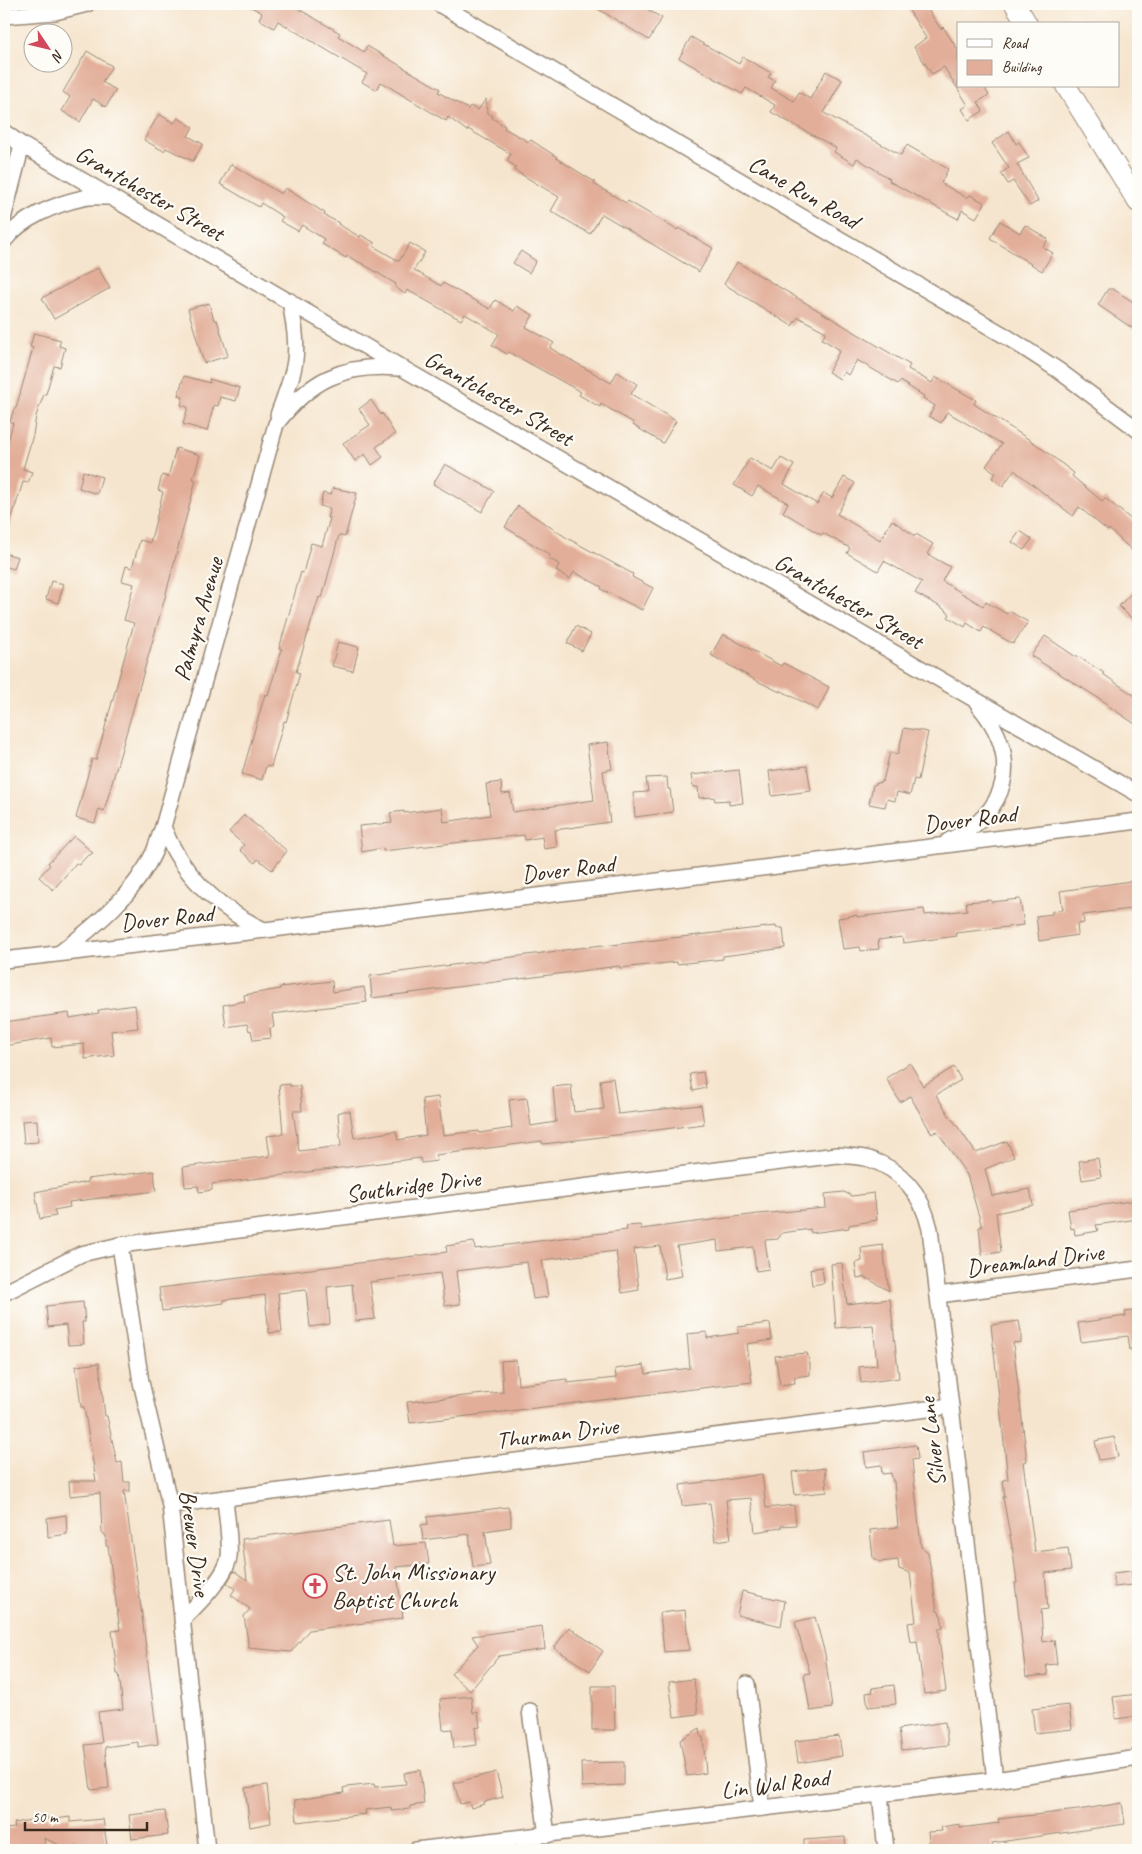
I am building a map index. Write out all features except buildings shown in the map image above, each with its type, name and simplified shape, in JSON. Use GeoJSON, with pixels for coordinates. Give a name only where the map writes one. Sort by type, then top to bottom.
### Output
{"type":"FeatureCollection","features":[{"type":"Feature","properties":{"kind":"main road"},"geometry":{"type":"LineString","coordinates":[[1014,4],[1026,22]]}},
{"type":"Feature","properties":{"kind":"main road"},"geometry":{"type":"LineString","coordinates":[[1067,88],[1138,202]]}},
{"type":"Feature","properties":{"kind":"street"},"geometry":{"type":"LineString","coordinates":[[4,16],[55,12],[87,4]]}},
{"type":"Feature","properties":{"kind":"street","name":"Cane Run Road"},"geometry":{"type":"LineString","coordinates":[[439,4],[1007,337],[1058,370],[1138,430]]}},
{"type":"Feature","properties":{"kind":"street","name":"Grantchester Street"},"geometry":{"type":"LineString","coordinates":[[4,132],[22,145],[402,368],[1138,794]]}},
{"type":"Feature","properties":{"kind":"street"},"geometry":{"type":"LineString","coordinates":[[4,215],[22,145]]}},
{"type":"Feature","properties":{"kind":"street"},"geometry":{"type":"LineString","coordinates":[[4,241],[8,235],[24,223],[43,212],[85,197],[112,197]]}},
{"type":"Feature","properties":{"kind":"street","name":"Palmyra Avenue"},"geometry":{"type":"LineString","coordinates":[[59,953],[98,922],[122,898],[153,853],[163,827],[276,424],[293,370],[295,355],[294,326],[290,301]]}},
{"type":"Feature","properties":{"kind":"street","name":"Palmyra Avenue"},"geometry":{"type":"LineString","coordinates":[[276,424],[290,406],[303,394],[322,381],[341,372],[368,366],[402,368]]}},
{"type":"Feature","properties":{"kind":"street","name":"Grantchester Street"},"geometry":{"type":"LineString","coordinates":[[938,845],[959,836],[977,824],[992,806],[1001,790],[1005,771],[1004,751],[997,731],[974,700]]}},
{"type":"Feature","properties":{"kind":"street","name":"Dover Road"},"geometry":{"type":"LineString","coordinates":[[4,960],[265,930],[1138,821]]}},
{"type":"Feature","properties":{"kind":"street"},"geometry":{"type":"LineString","coordinates":[[163,827],[179,860],[210,897],[242,919],[265,930]]}},
{"type":"Feature","properties":{"kind":"street","name":"Southridge Drive"},"geometry":{"type":"LineString","coordinates":[[4,1294],[81,1254],[120,1245],[837,1155]]}},
{"type":"Feature","properties":{"kind":"street","name":"Silver Lane"},"geometry":{"type":"LineString","coordinates":[[837,1155],[867,1158],[888,1167],[907,1180],[919,1196],[926,1212],[930,1229],[995,1780]]}},
{"type":"Feature","properties":{"kind":"street","name":"Brewer Drive"},"geometry":{"type":"LineString","coordinates":[[120,1245],[141,1382],[170,1505],[208,1850]]}},
{"type":"Feature","properties":{"kind":"street","name":"Dreamland Drive"},"geometry":{"type":"LineString","coordinates":[[938,1295],[1138,1269]]}},
{"type":"Feature","properties":{"kind":"street","name":"Thurman Drive"},"geometry":{"type":"LineString","coordinates":[[170,1505],[950,1406]]}},
{"type":"Feature","properties":{"kind":"street"},"geometry":{"type":"LineString","coordinates":[[182,1620],[205,1596],[225,1569],[230,1557],[225,1498]]}},
{"type":"Feature","properties":{"kind":"street"},"geometry":{"type":"LineString","coordinates":[[747,1684],[762,1808]]}},
{"type":"Feature","properties":{"kind":"street"},"geometry":{"type":"LineString","coordinates":[[530,1711],[547,1835]]}},
{"type":"Feature","properties":{"kind":"street","name":"Lin Wal Road"},"geometry":{"type":"LineString","coordinates":[[416,1850],[995,1780],[1138,1758]]}},
{"type":"Feature","properties":{"kind":"street"},"geometry":{"type":"LineString","coordinates":[[880,1794],[886,1850]]}},
{"type":"Feature","properties":{"kind":"place","name":"St. John Missionary Baptist Church"},"geometry":{"type":"Point","coordinates":[315,1586]}}]}
